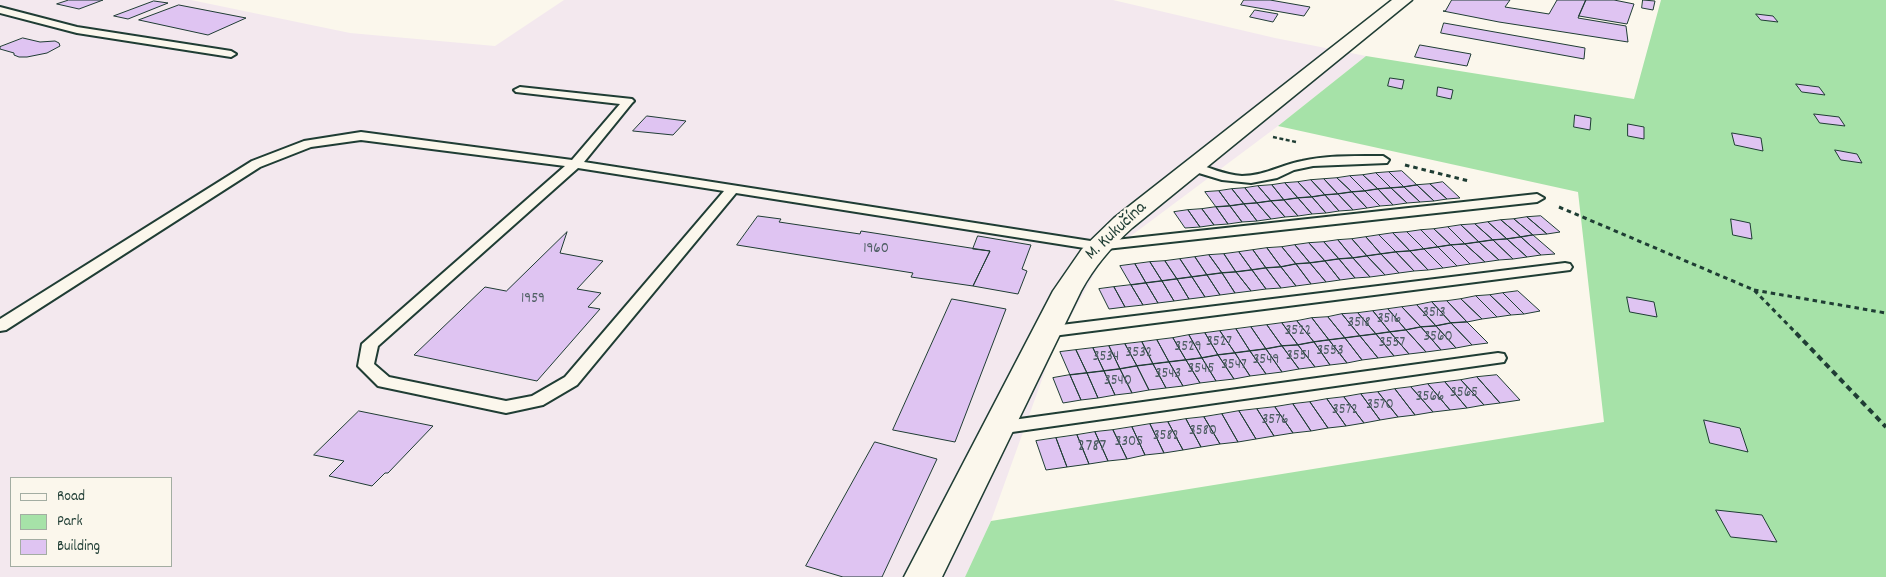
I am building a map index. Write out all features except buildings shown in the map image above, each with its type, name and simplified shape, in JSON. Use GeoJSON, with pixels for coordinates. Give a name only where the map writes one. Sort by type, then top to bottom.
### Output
{"type":"FeatureCollection","features":[{"type":"Feature","properties":{"kind":"street","name":"M. Kukučína"},"geometry":{"type":"LineString","coordinates":[[922,577],[1045,332],[1082,265],[1097,246],[1403,0]]}},
{"type":"Feature","properties":{"kind":"lane"},"geometry":{"type":"LineString","coordinates":[[0,10],[76,30],[231,54]]}},
{"type":"Feature","properties":{"kind":"lane"},"geometry":{"type":"LineString","coordinates":[[520,90],[628,101],[575,164],[370,344],[366,366],[384,382],[506,407],[537,401],[572,381],[733,189]]}},
{"type":"Feature","properties":{"kind":"lane"},"geometry":{"type":"LineString","coordinates":[[0,326],[256,164],[308,144],[361,136],[575,164],[1097,246],[1538,198]]}},
{"type":"Feature","properties":{"kind":"lane"},"geometry":{"type":"LineString","coordinates":[[1193,167],[1223,178],[1245,179],[1271,175],[1290,167],[1335,161],[1383,160]]}},
{"type":"Feature","properties":{"kind":"lane"},"geometry":{"type":"LineString","coordinates":[[1045,332],[1566,267]]}},
{"type":"Feature","properties":{"kind":"lane"},"geometry":{"type":"LineString","coordinates":[[998,428],[1498,358]]}},
{"type":"Feature","properties":{"kind":"path"},"geometry":{"type":"LineString","coordinates":[[1245,126],[1274,138],[1301,143]]}},
{"type":"Feature","properties":{"kind":"path"},"geometry":{"type":"LineString","coordinates":[[1383,160],[1470,181]]}},
{"type":"Feature","properties":{"kind":"path"},"geometry":{"type":"LineString","coordinates":[[1538,198],[1754,290],[1886,313]]}},
{"type":"Feature","properties":{"kind":"path"},"geometry":{"type":"LineString","coordinates":[[1754,290],[1886,427]]}},
{"type":"Feature","properties":{"kind":"shaded area"},"geometry":{"type":"Polygon","coordinates":[[[0,0],[191,0],[350,33],[495,46],[564,0],[1113,0],[1275,38],[1366,56],[1278,126],[1104,256],[1053,349],[991,521],[965,577],[0,577],[0,0]]]}},
{"type":"Feature","properties":{"kind":"green space"},"geometry":{"type":"Polygon","coordinates":[[[1661,0],[1886,0],[1886,577],[965,577],[991,521],[1604,422],[1578,192],[1278,126],[1366,56],[1634,99],[1661,0]]]}}]}
